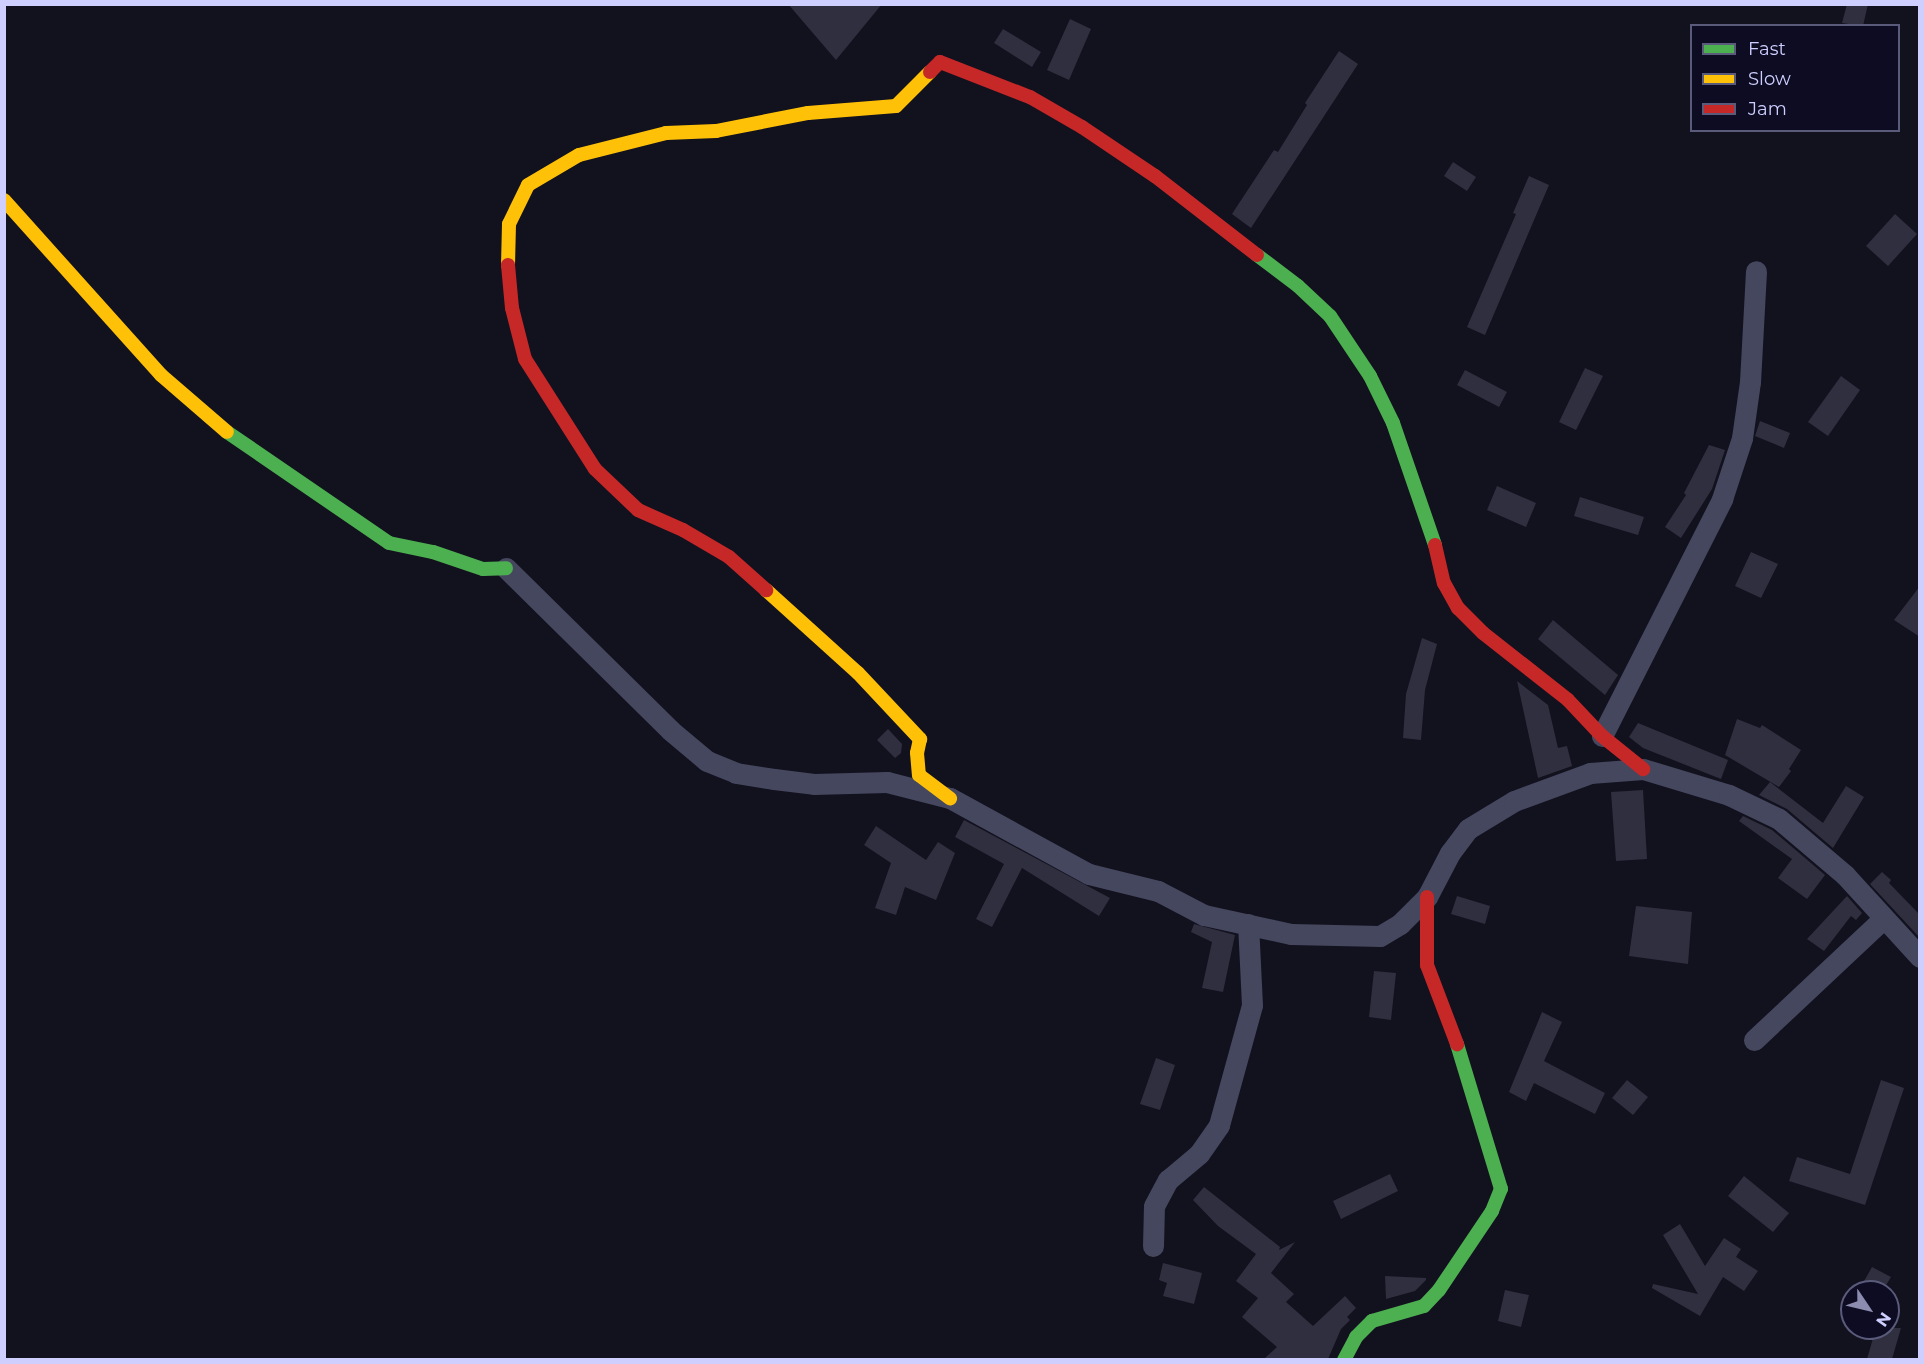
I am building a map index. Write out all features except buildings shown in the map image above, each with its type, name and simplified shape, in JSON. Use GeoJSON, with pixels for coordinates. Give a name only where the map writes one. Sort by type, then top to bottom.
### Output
{"type":"FeatureCollection","features":[{"type":"Feature","properties":{"kind":"street"},"geometry":{"type":"LineString","coordinates":[[1643,769],[1602,736],[1568,700],[1483,633],[1458,608],[1444,583],[1429,523],[1393,423],[1365,368],[1330,316],[1298,286],[1155,176],[1082,127],[1030,97],[940,62],[896,106],[808,113],[716,131],[666,133],[579,155],[528,185],[509,224],[507,258],[512,308],[525,359],[566,427],[595,469],[638,510],[683,530],[729,557],[858,673],[920,739],[917,753],[920,775],[951,798],[1089,874],[1158,891],[1204,915],[1291,934],[1380,936],[1400,924],[1427,897],[1450,853],[1468,829],[1514,801],[1590,773],[1643,769],[1729,795],[1779,819],[1845,875],[1920,957]]}},
{"type":"Feature","properties":{"kind":"street"},"geometry":{"type":"LineString","coordinates":[[4,200],[161,375],[213,422],[389,543],[433,552],[483,569],[506,568],[670,730],[707,761],[736,773],[755,776],[814,784],[887,782],[951,798]]}},
{"type":"Feature","properties":{"kind":"street"},"geometry":{"type":"LineString","coordinates":[[1602,736],[1722,499],[1739,448],[1750,382],[1756,271]]}},
{"type":"Feature","properties":{"kind":"street"},"geometry":{"type":"LineString","coordinates":[[1344,1359],[1356,1337],[1372,1322],[1424,1306],[1439,1290],[1492,1211],[1501,1189],[1452,1025],[1428,965],[1427,897]]}},
{"type":"Feature","properties":{"kind":"street"},"geometry":{"type":"LineString","coordinates":[[1754,1040],[1883,919]]}},
{"type":"Feature","properties":{"kind":"street"},"geometry":{"type":"LineString","coordinates":[[1153,1246],[1154,1206],[1168,1180],[1199,1154],[1219,1125],[1252,1005],[1248,924]]}},
{"type":"Feature","properties":{"kind":"traffic: fast"},"geometry":{"type":"LineString","coordinates":[[1257,255],[1298,286],[1330,316],[1370,376],[1393,423],[1435,545]]}},
{"type":"Feature","properties":{"kind":"traffic: fast"},"geometry":{"type":"LineString","coordinates":[[227,432],[389,543],[433,552],[483,569],[506,568]]}},
{"type":"Feature","properties":{"kind":"traffic: fast"},"geometry":{"type":"LineString","coordinates":[[1344,1360],[1356,1337],[1372,1321],[1424,1306],[1439,1290],[1492,1211],[1501,1189],[1457,1044]]}},
{"type":"Feature","properties":{"kind":"traffic: slow"},"geometry":{"type":"LineString","coordinates":[[508,265],[509,224],[528,185],[579,155],[666,133],[716,131],[808,113],[896,106],[930,72]]}},
{"type":"Feature","properties":{"kind":"traffic: slow"},"geometry":{"type":"LineString","coordinates":[[4,200],[161,375],[227,432]]}},
{"type":"Feature","properties":{"kind":"traffic: slow"},"geometry":{"type":"LineString","coordinates":[[766,590],[858,673],[920,739],[917,753],[919,775],[950,798]]}},
{"type":"Feature","properties":{"kind":"traffic: jam"},"geometry":{"type":"LineString","coordinates":[[930,72],[940,62],[1030,97],[1082,127],[1155,176],[1257,255]]}},
{"type":"Feature","properties":{"kind":"traffic: jam"},"geometry":{"type":"LineString","coordinates":[[508,265],[512,308],[525,359],[595,469],[638,510],[683,530],[729,557],[766,590]]}},
{"type":"Feature","properties":{"kind":"traffic: jam"},"geometry":{"type":"LineString","coordinates":[[1435,545],[1444,583],[1458,608],[1483,633],[1568,700],[1602,736],[1643,769]]}},
{"type":"Feature","properties":{"kind":"traffic: jam"},"geometry":{"type":"LineString","coordinates":[[1427,897],[1427,965],[1457,1044]]}}]}
